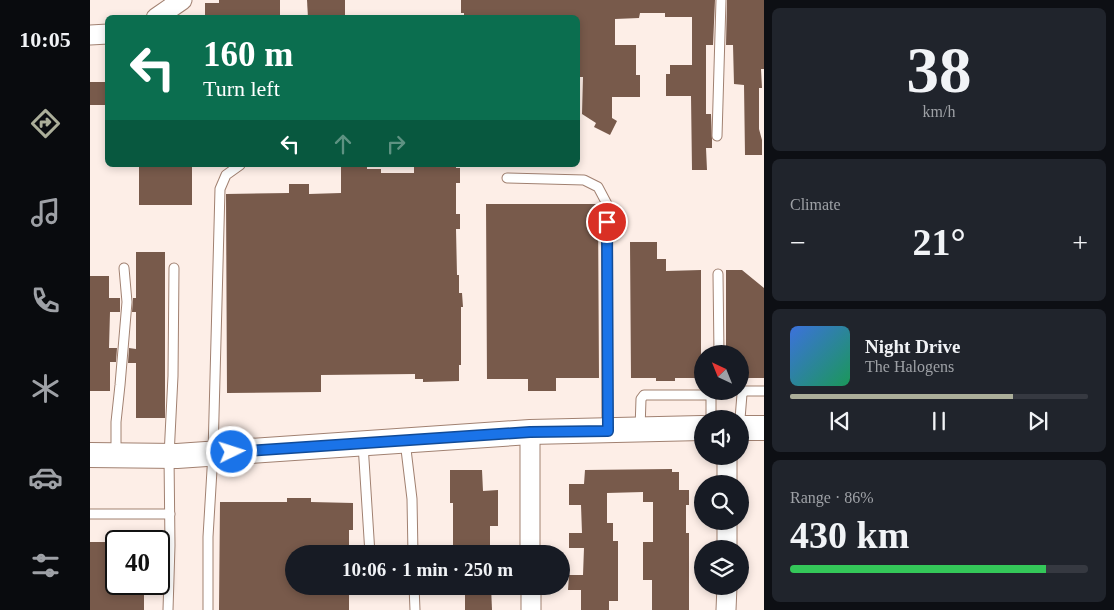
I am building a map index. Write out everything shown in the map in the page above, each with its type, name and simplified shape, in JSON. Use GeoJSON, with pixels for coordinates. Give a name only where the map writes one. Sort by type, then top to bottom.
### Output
{"type":"FeatureCollection","features":[{"type":"Feature","properties":{"kind":"street"},"geometry":{"type":"LineString","coordinates":[[160,15],[182,0]]}},
{"type":"Feature","properties":{"kind":"street"},"geometry":{"type":"LineString","coordinates":[[90,35],[105,34]]}},
{"type":"Feature","properties":{"kind":"street"},"geometry":{"type":"LineString","coordinates":[[90,455],[169,456],[530,432],[694,428]]}},
{"type":"Feature","properties":{"kind":"street"},"geometry":{"type":"LineString","coordinates":[[749,428],[764,428]]}},
{"type":"Feature","properties":{"kind":"street"},"geometry":{"type":"LineString","coordinates":[[530,432],[530,545]]}},
{"type":"Feature","properties":{"kind":"street"},"geometry":{"type":"LineString","coordinates":[[531,595],[531,610]]}},
{"type":"Feature","properties":{"kind":"street"},"geometry":{"type":"LineString","coordinates":[[726,610],[727,595]]}},
{"type":"Feature","properties":{"kind":"lane"},"geometry":{"type":"LineString","coordinates":[[717,136],[721,0]]}},
{"type":"Feature","properties":{"kind":"lane"},"geometry":{"type":"LineString","coordinates":[[208,610],[208,537],[213,453],[220,189],[226,176],[237,167]]}},
{"type":"Feature","properties":{"kind":"lane"},"geometry":{"type":"LineString","coordinates":[[507,178],[584,180],[598,188],[607,204],[608,431]]}},
{"type":"Feature","properties":{"kind":"lane"},"geometry":{"type":"LineString","coordinates":[[116,456],[116,422],[127,302],[124,268]]}},
{"type":"Feature","properties":{"kind":"lane"},"geometry":{"type":"LineString","coordinates":[[168,610],[169,456],[173,376],[174,268]]}},
{"type":"Feature","properties":{"kind":"lane"},"geometry":{"type":"LineString","coordinates":[[718,274],[719,345]]}},
{"type":"Feature","properties":{"kind":"lane"},"geometry":{"type":"LineString","coordinates":[[741,410],[742,394],[745,391],[764,391]]}},
{"type":"Feature","properties":{"kind":"lane"},"geometry":{"type":"LineString","coordinates":[[640,430],[641,399],[644,395],[694,394]]}},
{"type":"Feature","properties":{"kind":"lane"},"geometry":{"type":"LineString","coordinates":[[405,441],[412,499],[413,545]]}},
{"type":"Feature","properties":{"kind":"lane"},"geometry":{"type":"LineString","coordinates":[[363,444],[369,545]]}},
{"type":"Feature","properties":{"kind":"lane"},"geometry":{"type":"LineString","coordinates":[[90,514],[170,514]]}},
{"type":"Feature","properties":{"kind":"lane"},"geometry":{"type":"LineString","coordinates":[[414,595],[414,610]]}},
{"type":"Feature","properties":{"kind":"building"},"geometry":{"type":"Polygon","coordinates":[[[219,0],[280,0],[280,15],[205,15],[205,3],[219,3],[219,0]]]}},
{"type":"Feature","properties":{"kind":"building"},"geometry":{"type":"Polygon","coordinates":[[[307,0],[345,0],[345,15],[308,15],[307,0]]]}},
{"type":"Feature","properties":{"kind":"building"},"geometry":{"type":"Polygon","coordinates":[[[461,0],[715,0],[713,45],[706,45],[706,114],[711,114],[712,140],[712,148],[706,148],[707,170],[692,170],[691,96],[666,96],[666,74],[670,74],[670,65],[692,65],[692,17],[665,17],[665,13],[640,13],[639,18],[615,19],[615,45],[636,45],[636,75],[640,75],[640,97],[612,97],[612,118],[617,121],[610,135],[594,127],[596,123],[582,114],[583,77],[580,77],[580,15],[464,15],[464,13],[461,13],[461,0]]]}},
{"type":"Feature","properties":{"kind":"building"},"geometry":{"type":"Polygon","coordinates":[[[727,0],[764,0],[764,69],[761,69],[762,88],[759,88],[759,129],[762,140],[762,155],[745,155],[744,85],[734,84],[733,45],[726,45],[727,0]]]}},
{"type":"Feature","properties":{"kind":"building"},"geometry":{"type":"Polygon","coordinates":[[[90,82],[105,82],[105,105],[90,105],[90,82]]]}},
{"type":"Feature","properties":{"kind":"building"},"geometry":{"type":"Polygon","coordinates":[[[139,167],[192,167],[192,205],[139,205],[139,167]]]}},
{"type":"Feature","properties":{"kind":"building"},"geometry":{"type":"Polygon","coordinates":[[[341,167],[381,169],[381,173],[414,173],[414,167],[460,168],[460,183],[456,183],[456,214],[460,214],[460,229],[456,229],[457,275],[459,275],[459,293],[462,293],[463,307],[461,307],[461,365],[459,365],[459,381],[423,382],[423,379],[415,379],[415,374],[321,375],[321,392],[227,393],[226,194],[289,193],[289,184],[309,184],[309,194],[341,193],[341,167]]]}},
{"type":"Feature","properties":{"kind":"building"},"geometry":{"type":"Polygon","coordinates":[[[486,204],[598,204],[599,378],[556,378],[556,391],[528,391],[528,379],[487,379],[486,204]]]}},
{"type":"Feature","properties":{"kind":"building"},"geometry":{"type":"Polygon","coordinates":[[[630,242],[657,242],[657,259],[666,259],[666,271],[701,270],[701,345],[694,345],[694,378],[656,381],[656,378],[631,378],[630,242]]]}},
{"type":"Feature","properties":{"kind":"building"},"geometry":{"type":"Polygon","coordinates":[[[136,252],[165,252],[165,418],[136,418],[136,363],[128,363],[129,348],[136,349],[136,312],[132,312],[133,298],[136,298],[136,252]]]}},
{"type":"Feature","properties":{"kind":"building"},"geometry":{"type":"Polygon","coordinates":[[[726,270],[742,270],[764,288],[764,378],[749,378],[749,345],[726,345],[726,270]]]}},
{"type":"Feature","properties":{"kind":"building"},"geometry":{"type":"Polygon","coordinates":[[[90,276],[109,276],[109,298],[120,298],[120,312],[110,312],[109,348],[117,348],[116,362],[110,362],[110,391],[90,391],[90,276]]]}},
{"type":"Feature","properties":{"kind":"building"},"geometry":{"type":"Polygon","coordinates":[[[672,469],[672,472],[679,472],[679,490],[689,490],[689,505],[686,505],[686,533],[689,533],[689,610],[652,610],[652,580],[643,580],[643,542],[653,542],[653,502],[643,502],[643,492],[607,493],[607,523],[613,523],[613,541],[618,541],[618,601],[609,601],[609,610],[581,610],[581,590],[570,590],[570,575],[583,575],[584,548],[570,548],[569,533],[582,533],[581,505],[569,505],[569,484],[584,484],[585,470],[672,469]]]}},
{"type":"Feature","properties":{"kind":"building"},"geometry":{"type":"Polygon","coordinates":[[[450,470],[482,470],[483,491],[498,490],[498,526],[490,526],[490,545],[453,545],[453,503],[450,503],[450,470]]]}},
{"type":"Feature","properties":{"kind":"building"},"geometry":{"type":"Polygon","coordinates":[[[287,498],[311,498],[311,502],[353,503],[353,530],[349,530],[349,545],[285,545],[285,595],[349,595],[349,610],[219,610],[220,502],[287,502],[287,498]]]}},
{"type":"Feature","properties":{"kind":"building"},"geometry":{"type":"Polygon","coordinates":[[[90,542],[105,542],[105,595],[144,595],[144,610],[90,610],[90,542]]]}},
{"type":"Feature","properties":{"kind":"building"},"geometry":{"type":"Polygon","coordinates":[[[465,595],[491,595],[492,610],[465,610],[465,595]]]}},
{"type":"Feature","properties":{"kind":"route"},"geometry":{"type":"LineString","coordinates":[[232,452],[530,432],[608,431],[607,222]]}}]}
